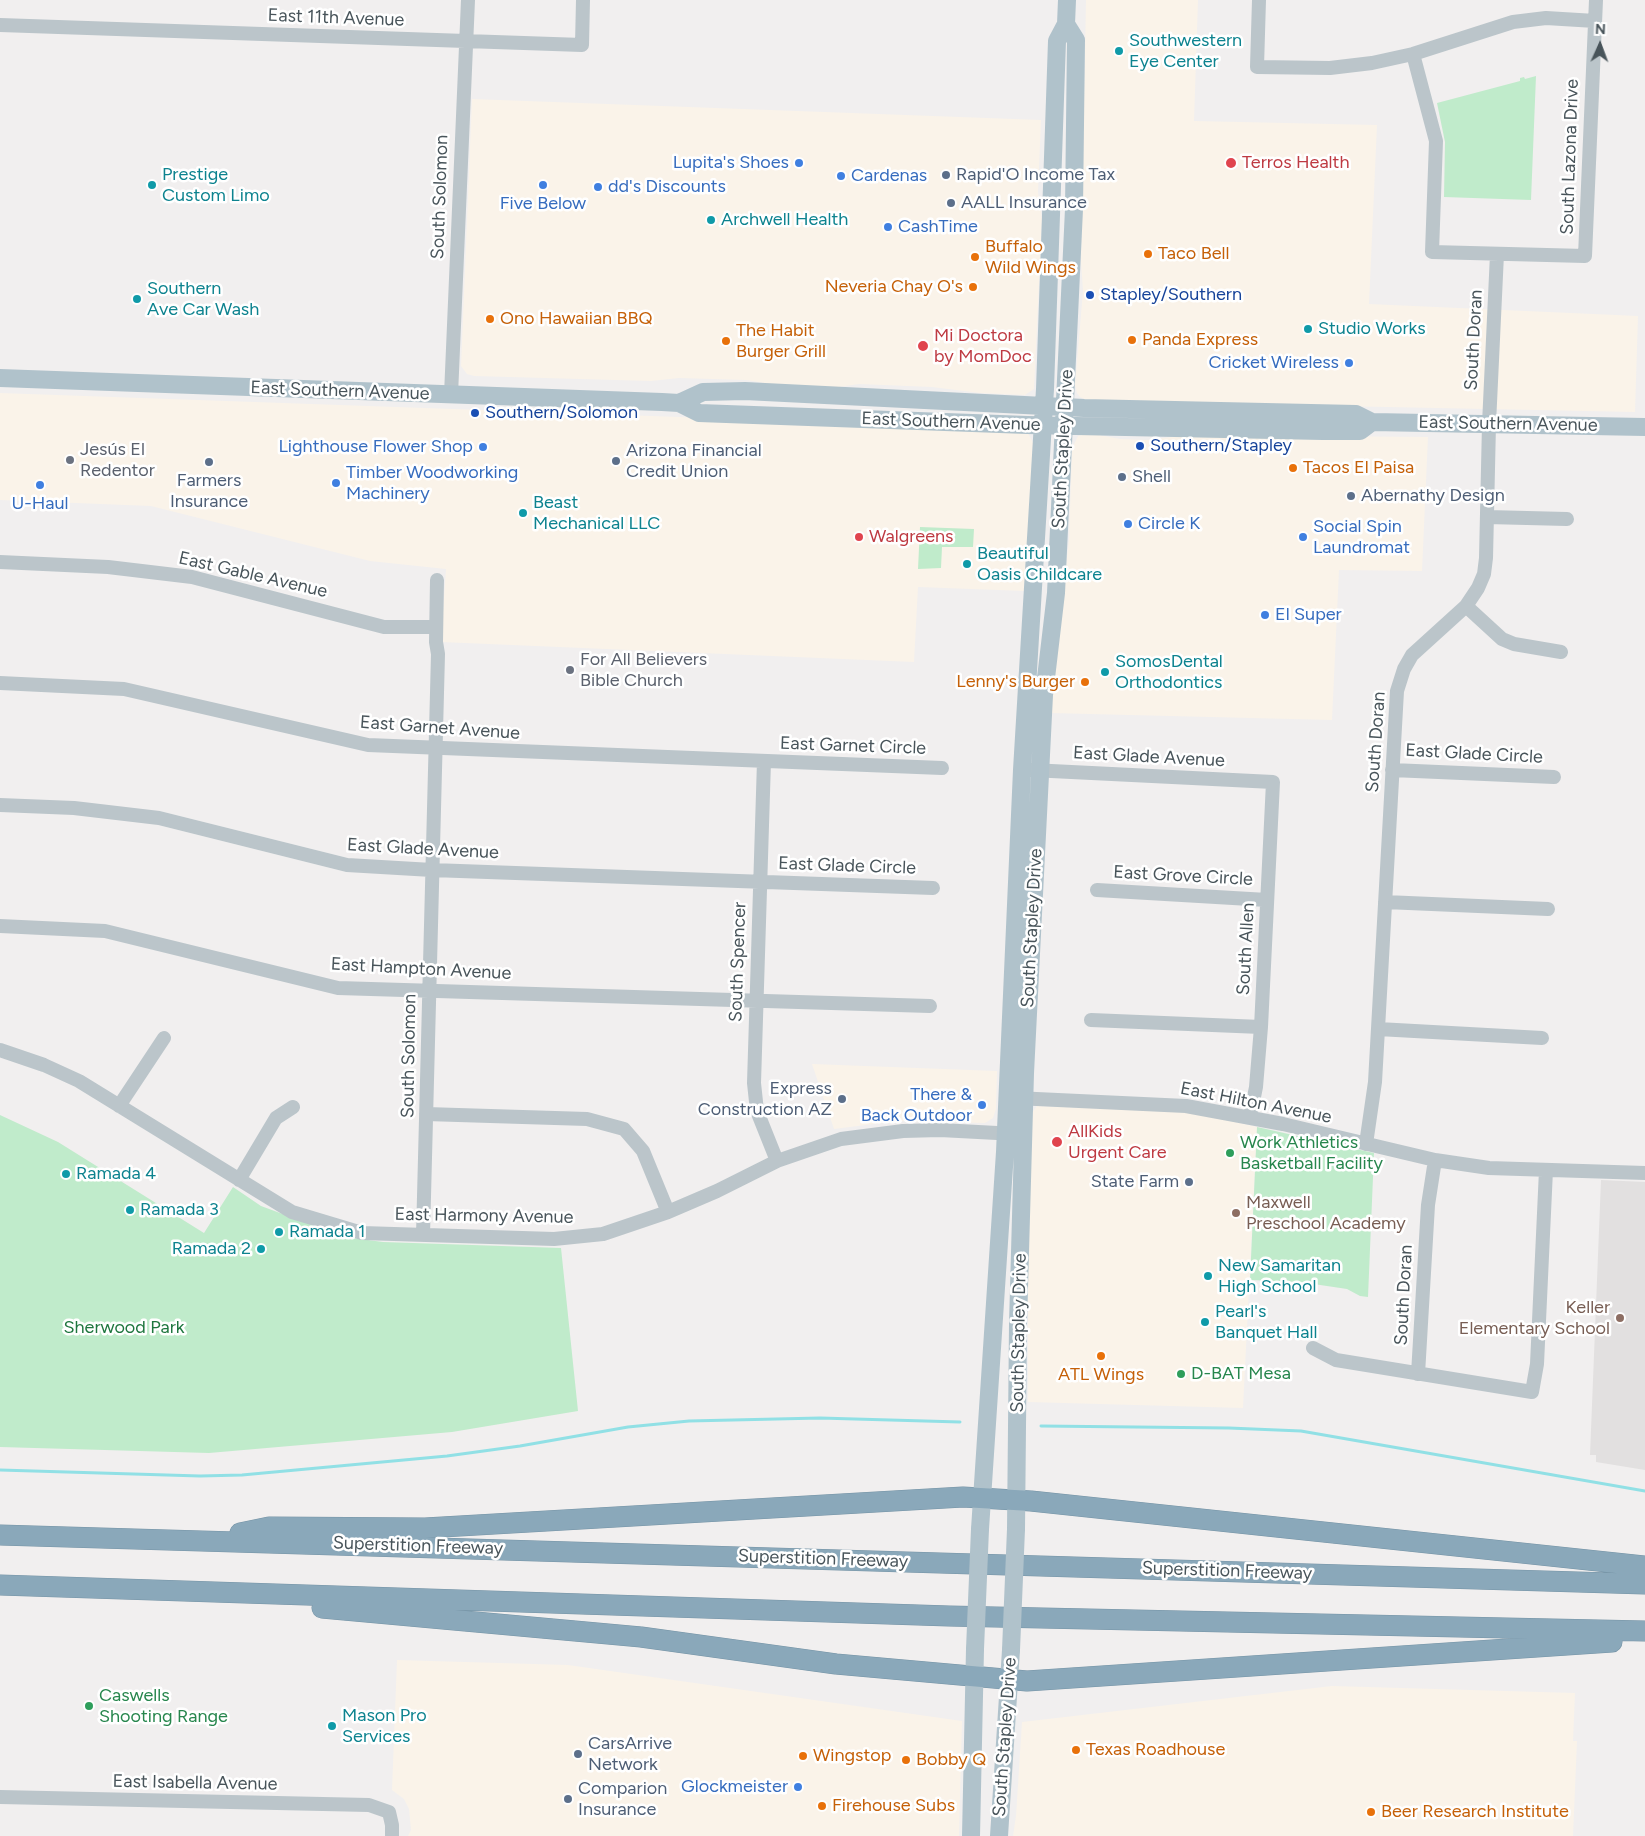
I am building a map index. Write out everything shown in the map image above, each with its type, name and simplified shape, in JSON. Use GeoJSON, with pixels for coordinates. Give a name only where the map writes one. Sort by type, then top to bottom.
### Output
{"type":"FeatureCollection","features":[{"type":"Feature","properties":{"kind":"highway"},"geometry":{"type":"LineString","coordinates":[[207,1540],[269,1527],[425,1528],[981,1497],[1645,1566]]}},
{"type":"Feature","properties":{"kind":"highway","name":"Superstition Freeway"},"geometry":{"type":"LineString","coordinates":[[0,1535],[1645,1584]]}},
{"type":"Feature","properties":{"kind":"highway"},"geometry":{"type":"LineString","coordinates":[[0,1585],[950,1616],[1645,1631]]}},
{"type":"Feature","properties":{"kind":"highway"},"geometry":{"type":"LineString","coordinates":[[60,1587],[507,1624],[641,1637],[836,1664],[1027,1680],[1645,1640]]}},
{"type":"Feature","properties":{"kind":"main road","name":"South Stapley Drive"},"geometry":{"type":"LineString","coordinates":[[999,1836],[1011,1650],[1016,1529],[1019,1265],[1025,1098],[1034,590],[1054,160],[1056,41],[1066,24],[1067,0]]}},
{"type":"Feature","properties":{"kind":"main road","name":"South Stapley Drive"},"geometry":{"type":"LineString","coordinates":[[971,1836],[974,1676],[981,1497],[998,1264],[1007,1097],[1031,770],[1056,593],[1076,131],[1076,40],[1066,24]]}},
{"type":"Feature","properties":{"kind":"main road"},"geometry":{"type":"LineString","coordinates":[[1055,75],[1064,76],[1066,80],[1067,114],[1076,131]]}},
{"type":"Feature","properties":{"kind":"main road"},"geometry":{"type":"LineString","coordinates":[[1054,160],[1063,176],[1063,199],[1068,208],[1074,209]]}},
{"type":"Feature","properties":{"kind":"main road"},"geometry":{"type":"LineString","coordinates":[[1052,208],[1060,210],[1063,215],[1064,239],[1071,257]]}},
{"type":"Feature","properties":{"kind":"main road","name":"East Southern Avenue"},"geometry":{"type":"LineString","coordinates":[[0,378],[679,403],[699,413],[1064,426],[1360,431],[1372,422]]}},
{"type":"Feature","properties":{"kind":"main road","name":"East Southern Avenue"},"geometry":{"type":"LineString","coordinates":[[679,403],[702,392],[745,391],[1064,407],[1356,414],[1372,422],[1645,427]]}},
{"type":"Feature","properties":{"kind":"main road"},"geometry":{"type":"LineString","coordinates":[[753,415],[771,407],[836,408],[840,404],[842,396]]}},
{"type":"Feature","properties":{"kind":"main road"},"geometry":{"type":"LineString","coordinates":[[841,418],[846,412],[856,409],[894,409],[914,399]]}},
{"type":"Feature","properties":{"kind":"main road"},"geometry":{"type":"LineString","coordinates":[[1266,430],[1266,427],[1271,424],[1316,419],[1328,414]]}},
{"type":"Feature","properties":{"kind":"main road"},"geometry":{"type":"LineString","coordinates":[[1034,590],[1043,606],[1042,643],[1049,646]]}},
{"type":"Feature","properties":{"kind":"main road"},"geometry":{"type":"LineString","coordinates":[[1002,1199],[1011,1224],[1011,1255],[1019,1265]]}},
{"type":"Feature","properties":{"kind":"main road"},"geometry":{"type":"LineString","coordinates":[[998,1264],[1010,1272],[1010,1315],[1018,1324]]}},
{"type":"Feature","properties":{"kind":"street","name":"South Solomon"},"geometry":{"type":"LineString","coordinates":[[451,395],[468,0]]}},
{"type":"Feature","properties":{"kind":"street","name":"East 11th Avenue"},"geometry":{"type":"LineString","coordinates":[[0,25],[582,45],[583,0]]}},
{"type":"Feature","properties":{"kind":"street"},"geometry":{"type":"LineString","coordinates":[[1259,0],[1257,67],[1330,68],[1372,63],[1413,54],[1493,26],[1513,22],[1546,18],[1595,21]]}},
{"type":"Feature","properties":{"kind":"street","name":"South Lazona Drive"},"geometry":{"type":"LineString","coordinates":[[1497,254],[1585,256],[1596,0]]}},
{"type":"Feature","properties":{"kind":"street"},"geometry":{"type":"LineString","coordinates":[[1413,54],[1436,140],[1432,252],[1497,254]]}},
{"type":"Feature","properties":{"kind":"street","name":"South Doran"},"geometry":{"type":"LineString","coordinates":[[1366,1144],[1375,1082],[1386,902],[1394,705],[1404,669],[1412,655],[1466,606],[1478,588],[1484,574],[1497,254]]}},
{"type":"Feature","properties":{"kind":"street"},"geometry":{"type":"LineString","coordinates":[[1487,517],[1567,519]]}},
{"type":"Feature","properties":{"kind":"street","name":"East Gable Avenue"},"geometry":{"type":"LineString","coordinates":[[0,562],[108,567],[192,577],[384,627],[436,627]]}},
{"type":"Feature","properties":{"kind":"street","name":"South Solomon"},"geometry":{"type":"LineString","coordinates":[[423,1235],[436,749],[437,580]]}},
{"type":"Feature","properties":{"kind":"street"},"geometry":{"type":"LineString","coordinates":[[1466,606],[1502,639],[1514,644],[1561,652]]}},
{"type":"Feature","properties":{"kind":"street","name":"East Garnet Avenue"},"geometry":{"type":"LineString","coordinates":[[0,683],[124,689],[368,745],[764,761]]}},
{"type":"Feature","properties":{"kind":"street","name":"East Garnet Circle"},"geometry":{"type":"LineString","coordinates":[[764,761],[942,768]]}},
{"type":"Feature","properties":{"kind":"street","name":"South Spencer"},"geometry":{"type":"LineString","coordinates":[[764,761],[754,1057],[757,1111],[777,1161]]}},
{"type":"Feature","properties":{"kind":"street","name":"East Glade Avenue"},"geometry":{"type":"LineString","coordinates":[[1031,770],[1273,782]]}},
{"type":"Feature","properties":{"kind":"street","name":"East Glade Circle"},"geometry":{"type":"LineString","coordinates":[[1392,770],[1554,777]]}},
{"type":"Feature","properties":{"kind":"street","name":"South Allen"},"geometry":{"type":"LineString","coordinates":[[1250,1117],[1256,1088],[1273,782]]}},
{"type":"Feature","properties":{"kind":"street","name":"East Glade Avenue"},"geometry":{"type":"LineString","coordinates":[[0,805],[74,808],[159,818],[347,865],[432,870],[759,881]]}},
{"type":"Feature","properties":{"kind":"street","name":"East Glade Circle"},"geometry":{"type":"LineString","coordinates":[[759,881],[933,888]]}},
{"type":"Feature","properties":{"kind":"street","name":"East Grove Circle"},"geometry":{"type":"LineString","coordinates":[[1097,890],[1267,900]]}},
{"type":"Feature","properties":{"kind":"street"},"geometry":{"type":"LineString","coordinates":[[1386,902],[1548,909]]}},
{"type":"Feature","properties":{"kind":"street","name":"East Hampton Avenue"},"geometry":{"type":"LineString","coordinates":[[0,926],[105,931],[338,988],[429,989],[930,1006]]}},
{"type":"Feature","properties":{"kind":"street"},"geometry":{"type":"LineString","coordinates":[[1091,1020],[1260,1027]]}},
{"type":"Feature","properties":{"kind":"street"},"geometry":{"type":"LineString","coordinates":[[1378,1029],[1542,1038]]}},
{"type":"Feature","properties":{"kind":"street"},"geometry":{"type":"LineString","coordinates":[[119,1106],[164,1038]]}},
{"type":"Feature","properties":{"kind":"street","name":"East Harmony Avenue"},"geometry":{"type":"LineString","coordinates":[[0,1050],[44,1065],[80,1081],[292,1212],[362,1232],[560,1239],[603,1234],[668,1212],[717,1191],[777,1161],[841,1139],[873,1133],[940,1130],[1024,1135]]}},
{"type":"Feature","properties":{"kind":"street","name":"East Hilton Avenue"},"geometry":{"type":"LineString","coordinates":[[1007,1097],[1186,1106],[1250,1117],[1436,1160],[1489,1168],[1645,1174]]}},
{"type":"Feature","properties":{"kind":"street"},"geometry":{"type":"LineString","coordinates":[[239,1180],[276,1118],[293,1107]]}},
{"type":"Feature","properties":{"kind":"street"},"geometry":{"type":"LineString","coordinates":[[426,1114],[587,1119],[624,1130],[643,1151],[668,1212]]}},
{"type":"Feature","properties":{"kind":"street","name":"South Doran"},"geometry":{"type":"LineString","coordinates":[[1418,1374],[1428,1205],[1436,1160]]}},
{"type":"Feature","properties":{"kind":"street"},"geometry":{"type":"LineString","coordinates":[[1312,1348],[1336,1360],[1532,1392],[1537,1364],[1546,1170]]}},
{"type":"Feature","properties":{"kind":"street","name":"East Isabella Avenue"},"geometry":{"type":"LineString","coordinates":[[0,1797],[369,1806],[389,1812],[392,1836]]}},
{"type":"Feature","properties":{"kind":"shaded area"},"geometry":{"type":"Polygon","coordinates":[[[1086,0],[1198,0],[1194,121],[1377,125],[1369,304],[1638,316],[1635,412],[1089,401],[1080,397],[1075,385],[1083,291],[1081,262],[1086,0]]]}},
{"type":"Feature","properties":{"kind":"shaded area"},"geometry":{"type":"Polygon","coordinates":[[[472,99],[1041,120],[1038,192],[1042,220],[1034,389],[1025,395],[980,393],[932,387],[859,384],[832,388],[790,387],[746,380],[679,378],[651,381],[474,376],[467,374],[461,366],[472,99]]]}},
{"type":"Feature","properties":{"kind":"shaded area"},"geometry":{"type":"Polygon","coordinates":[[[0,393],[1019,429],[1028,433],[1033,443],[1025,591],[918,587],[914,662],[441,642],[446,569],[370,561],[151,506],[0,500],[0,393]]]}},
{"type":"Feature","properties":{"kind":"shaded area"},"geometry":{"type":"Polygon","coordinates":[[[1089,433],[1120,439],[1147,440],[1189,435],[1428,437],[1422,571],[1339,570],[1332,720],[1049,713],[1069,540],[1072,449],[1078,436],[1089,433]]]}},
{"type":"Feature","properties":{"kind":"shaded area"},"geometry":{"type":"Polygon","coordinates":[[[812,1064],[997,1071],[996,1109],[993,1118],[985,1123],[897,1121],[834,1129],[812,1064]]]}},
{"type":"Feature","properties":{"kind":"shaded area"},"geometry":{"type":"Polygon","coordinates":[[[1037,1106],[1192,1112],[1257,1127],[1243,1408],[1028,1402],[1028,1221],[1031,1114],[1037,1106]]]}},
{"type":"Feature","properties":{"kind":"shaded area","name":"Keller Elementary School"},"geometry":{"type":"Polygon","coordinates":[[[1601,1180],[1645,1182],[1645,1470],[1596,1462],[1596,1455],[1590,1455],[1601,1180]]]}},
{"type":"Feature","properties":{"kind":"shaded area"},"geometry":{"type":"Polygon","coordinates":[[[397,1660],[568,1665],[962,1721],[959,1836],[408,1836],[411,1830],[409,1809],[404,1799],[392,1790],[397,1660]]]}},
{"type":"Feature","properties":{"kind":"shaded area"},"geometry":{"type":"Polygon","coordinates":[[[1332,1686],[1575,1693],[1573,1741],[1577,1741],[1573,1836],[1013,1836],[1022,1722],[1332,1686]]]}},
{"type":"Feature","properties":{"kind":"green space"},"geometry":{"type":"Polygon","coordinates":[[[1536,76],[1531,200],[1444,197],[1445,142],[1437,103],[1520,81],[1520,78],[1524,77],[1525,79],[1536,76]]]}},
{"type":"Feature","properties":{"kind":"green space"},"geometry":{"type":"Polygon","coordinates":[[[920,527],[974,529],[973,547],[942,547],[941,568],[918,569],[920,527]]]}},
{"type":"Feature","properties":{"kind":"green space","name":"Sherwood Park"},"geometry":{"type":"Polygon","coordinates":[[[0,1115],[58,1142],[204,1233],[233,1187],[261,1206],[345,1237],[383,1242],[561,1248],[578,1411],[452,1432],[209,1453],[0,1447],[0,1115]]]}},
{"type":"Feature","properties":{"kind":"green space"},"geometry":{"type":"Polygon","coordinates":[[[1257,1127],[1374,1153],[1368,1297],[1360,1296],[1347,1289],[1300,1282],[1250,1280],[1257,1127]]]}},
{"type":"Feature","properties":{"kind":"waterway"},"geometry":{"type":"LineString","coordinates":[[0,1470],[200,1476],[242,1475],[447,1456],[520,1446],[628,1427],[689,1421],[820,1418],[960,1422]]}},
{"type":"Feature","properties":{"kind":"waterway"},"geometry":{"type":"LineString","coordinates":[[1041,1426],[1229,1428],[1301,1431],[1645,1491]]}},
{"type":"Feature","properties":{"kind":"place","name":"Southwestern Eye Center"},"geometry":{"type":"Point","coordinates":[1119,51]}},
{"type":"Feature","properties":{"kind":"place","name":"Lupita's Shoes"},"geometry":{"type":"Point","coordinates":[799,163]}},
{"type":"Feature","properties":{"kind":"place","name":"Terros Health"},"geometry":{"type":"Point","coordinates":[1231,163]}},
{"type":"Feature","properties":{"kind":"place","name":"Rapid'O Income Tax"},"geometry":{"type":"Point","coordinates":[946,175]}},
{"type":"Feature","properties":{"kind":"place","name":"Cardenas"},"geometry":{"type":"Point","coordinates":[841,176]}},
{"type":"Feature","properties":{"kind":"place","name":"Prestige Custom Limo"},"geometry":{"type":"Point","coordinates":[152,185]}},
{"type":"Feature","properties":{"kind":"place","name":"Five Below"},"geometry":{"type":"Point","coordinates":[543,185]}},
{"type":"Feature","properties":{"kind":"place","name":"dd's Discounts"},"geometry":{"type":"Point","coordinates":[598,187]}},
{"type":"Feature","properties":{"kind":"place","name":"AALL Insurance"},"geometry":{"type":"Point","coordinates":[951,203]}},
{"type":"Feature","properties":{"kind":"place","name":"Archwell Health"},"geometry":{"type":"Point","coordinates":[711,220]}},
{"type":"Feature","properties":{"kind":"place","name":"CashTime"},"geometry":{"type":"Point","coordinates":[888,227]}},
{"type":"Feature","properties":{"kind":"place","name":"Taco Bell"},"geometry":{"type":"Point","coordinates":[1148,254]}},
{"type":"Feature","properties":{"kind":"place","name":"Buffalo Wild Wings"},"geometry":{"type":"Point","coordinates":[975,257]}},
{"type":"Feature","properties":{"kind":"place","name":"Neveria Chay O's"},"geometry":{"type":"Point","coordinates":[973,287]}},
{"type":"Feature","properties":{"kind":"place","name":"Stapley/Southern"},"geometry":{"type":"Point","coordinates":[1090,295]}},
{"type":"Feature","properties":{"kind":"place","name":"Southern Ave Car Wash"},"geometry":{"type":"Point","coordinates":[137,299]}},
{"type":"Feature","properties":{"kind":"place","name":"Ono Hawaiian BBQ"},"geometry":{"type":"Point","coordinates":[490,319]}},
{"type":"Feature","properties":{"kind":"place","name":"Studio Works"},"geometry":{"type":"Point","coordinates":[1308,329]}},
{"type":"Feature","properties":{"kind":"place","name":"Panda Express"},"geometry":{"type":"Point","coordinates":[1132,340]}},
{"type":"Feature","properties":{"kind":"place","name":"The Habit Burger Grill"},"geometry":{"type":"Point","coordinates":[726,341]}},
{"type":"Feature","properties":{"kind":"place","name":"Mi Doctora by MomDoc"},"geometry":{"type":"Point","coordinates":[923,346]}},
{"type":"Feature","properties":{"kind":"place","name":"Cricket Wireless"},"geometry":{"type":"Point","coordinates":[1349,363]}},
{"type":"Feature","properties":{"kind":"place","name":"Southern/Solomon"},"geometry":{"type":"Point","coordinates":[475,413]}},
{"type":"Feature","properties":{"kind":"place","name":"Southern/Stapley"},"geometry":{"type":"Point","coordinates":[1140,446]}},
{"type":"Feature","properties":{"kind":"place","name":"Lighthouse Flower Shop"},"geometry":{"type":"Point","coordinates":[483,447]}},
{"type":"Feature","properties":{"kind":"place","name":"Jesús El Redentor"},"geometry":{"type":"Point","coordinates":[70,460]}},
{"type":"Feature","properties":{"kind":"place","name":"Arizona Financial Credit Union"},"geometry":{"type":"Point","coordinates":[616,461]}},
{"type":"Feature","properties":{"kind":"place","name":"Farmers Insurance"},"geometry":{"type":"Point","coordinates":[209,462]}},
{"type":"Feature","properties":{"kind":"place","name":"Tacos El Paisa"},"geometry":{"type":"Point","coordinates":[1293,468]}},
{"type":"Feature","properties":{"kind":"place","name":"Shell"},"geometry":{"type":"Point","coordinates":[1122,477]}},
{"type":"Feature","properties":{"kind":"place","name":"Timber Woodworking Machinery"},"geometry":{"type":"Point","coordinates":[336,483]}},
{"type":"Feature","properties":{"kind":"place","name":"U-Haul"},"geometry":{"type":"Point","coordinates":[40,485]}},
{"type":"Feature","properties":{"kind":"place","name":"Abernathy Design"},"geometry":{"type":"Point","coordinates":[1351,496]}},
{"type":"Feature","properties":{"kind":"place","name":"Beast Mechanical LLC"},"geometry":{"type":"Point","coordinates":[523,513]}},
{"type":"Feature","properties":{"kind":"place","name":"Circle K"},"geometry":{"type":"Point","coordinates":[1128,524]}},
{"type":"Feature","properties":{"kind":"place","name":"Walgreens"},"geometry":{"type":"Point","coordinates":[859,537]}},
{"type":"Feature","properties":{"kind":"place","name":"Social Spin Laundromat"},"geometry":{"type":"Point","coordinates":[1303,537]}},
{"type":"Feature","properties":{"kind":"place","name":"Beautiful Oasis Childcare"},"geometry":{"type":"Point","coordinates":[967,564]}},
{"type":"Feature","properties":{"kind":"place","name":"El Super"},"geometry":{"type":"Point","coordinates":[1265,615]}},
{"type":"Feature","properties":{"kind":"place","name":"For All Believers Bible Church"},"geometry":{"type":"Point","coordinates":[570,670]}},
{"type":"Feature","properties":{"kind":"place","name":"SomosDental Orthodontics"},"geometry":{"type":"Point","coordinates":[1105,672]}},
{"type":"Feature","properties":{"kind":"place","name":"Lenny's Burger"},"geometry":{"type":"Point","coordinates":[1085,682]}},
{"type":"Feature","properties":{"kind":"place","name":"Express Construction AZ"},"geometry":{"type":"Point","coordinates":[842,1099]}},
{"type":"Feature","properties":{"kind":"place","name":"There & Back Outdoor"},"geometry":{"type":"Point","coordinates":[982,1105]}},
{"type":"Feature","properties":{"kind":"place","name":"AllKids Urgent Care"},"geometry":{"type":"Point","coordinates":[1057,1142]}},
{"type":"Feature","properties":{"kind":"place","name":"Work Athletics Basketball Facility"},"geometry":{"type":"Point","coordinates":[1230,1153]}},
{"type":"Feature","properties":{"kind":"place","name":"Ramada 4"},"geometry":{"type":"Point","coordinates":[66,1174]}},
{"type":"Feature","properties":{"kind":"place","name":"State Farm"},"geometry":{"type":"Point","coordinates":[1189,1182]}},
{"type":"Feature","properties":{"kind":"place","name":"Ramada 3"},"geometry":{"type":"Point","coordinates":[130,1210]}},
{"type":"Feature","properties":{"kind":"place","name":"Maxwell Preschool Academy"},"geometry":{"type":"Point","coordinates":[1236,1213]}},
{"type":"Feature","properties":{"kind":"place","name":"Ramada 1"},"geometry":{"type":"Point","coordinates":[279,1232]}},
{"type":"Feature","properties":{"kind":"place","name":"Ramada 2"},"geometry":{"type":"Point","coordinates":[261,1249]}},
{"type":"Feature","properties":{"kind":"place","name":"New Samaritan High School"},"geometry":{"type":"Point","coordinates":[1208,1276]}},
{"type":"Feature","properties":{"kind":"place","name":"Keller Elementary School"},"geometry":{"type":"Point","coordinates":[1620,1318]}},
{"type":"Feature","properties":{"kind":"place","name":"Pearl's Banquet Hall"},"geometry":{"type":"Point","coordinates":[1205,1322]}},
{"type":"Feature","properties":{"kind":"place","name":"ATL Wings"},"geometry":{"type":"Point","coordinates":[1101,1356]}},
{"type":"Feature","properties":{"kind":"place","name":"D-BAT Mesa"},"geometry":{"type":"Point","coordinates":[1181,1374]}},
{"type":"Feature","properties":{"kind":"place","name":"Caswells Shooting Range"},"geometry":{"type":"Point","coordinates":[89,1706]}},
{"type":"Feature","properties":{"kind":"place","name":"Mason Pro Services"},"geometry":{"type":"Point","coordinates":[332,1726]}},
{"type":"Feature","properties":{"kind":"place","name":"Texas Roadhouse"},"geometry":{"type":"Point","coordinates":[1076,1750]}},
{"type":"Feature","properties":{"kind":"place","name":"CarsArrive Network"},"geometry":{"type":"Point","coordinates":[578,1754]}},
{"type":"Feature","properties":{"kind":"place","name":"Wingstop"},"geometry":{"type":"Point","coordinates":[803,1756]}},
{"type":"Feature","properties":{"kind":"place","name":"Bobby Q"},"geometry":{"type":"Point","coordinates":[906,1760]}},
{"type":"Feature","properties":{"kind":"place","name":"Glockmeister"},"geometry":{"type":"Point","coordinates":[798,1787]}},
{"type":"Feature","properties":{"kind":"place","name":"Comparion Insurance"},"geometry":{"type":"Point","coordinates":[568,1799]}},
{"type":"Feature","properties":{"kind":"place","name":"Firehouse Subs"},"geometry":{"type":"Point","coordinates":[822,1806]}},
{"type":"Feature","properties":{"kind":"place","name":"Beer Research Institute"},"geometry":{"type":"Point","coordinates":[1371,1812]}}]}
